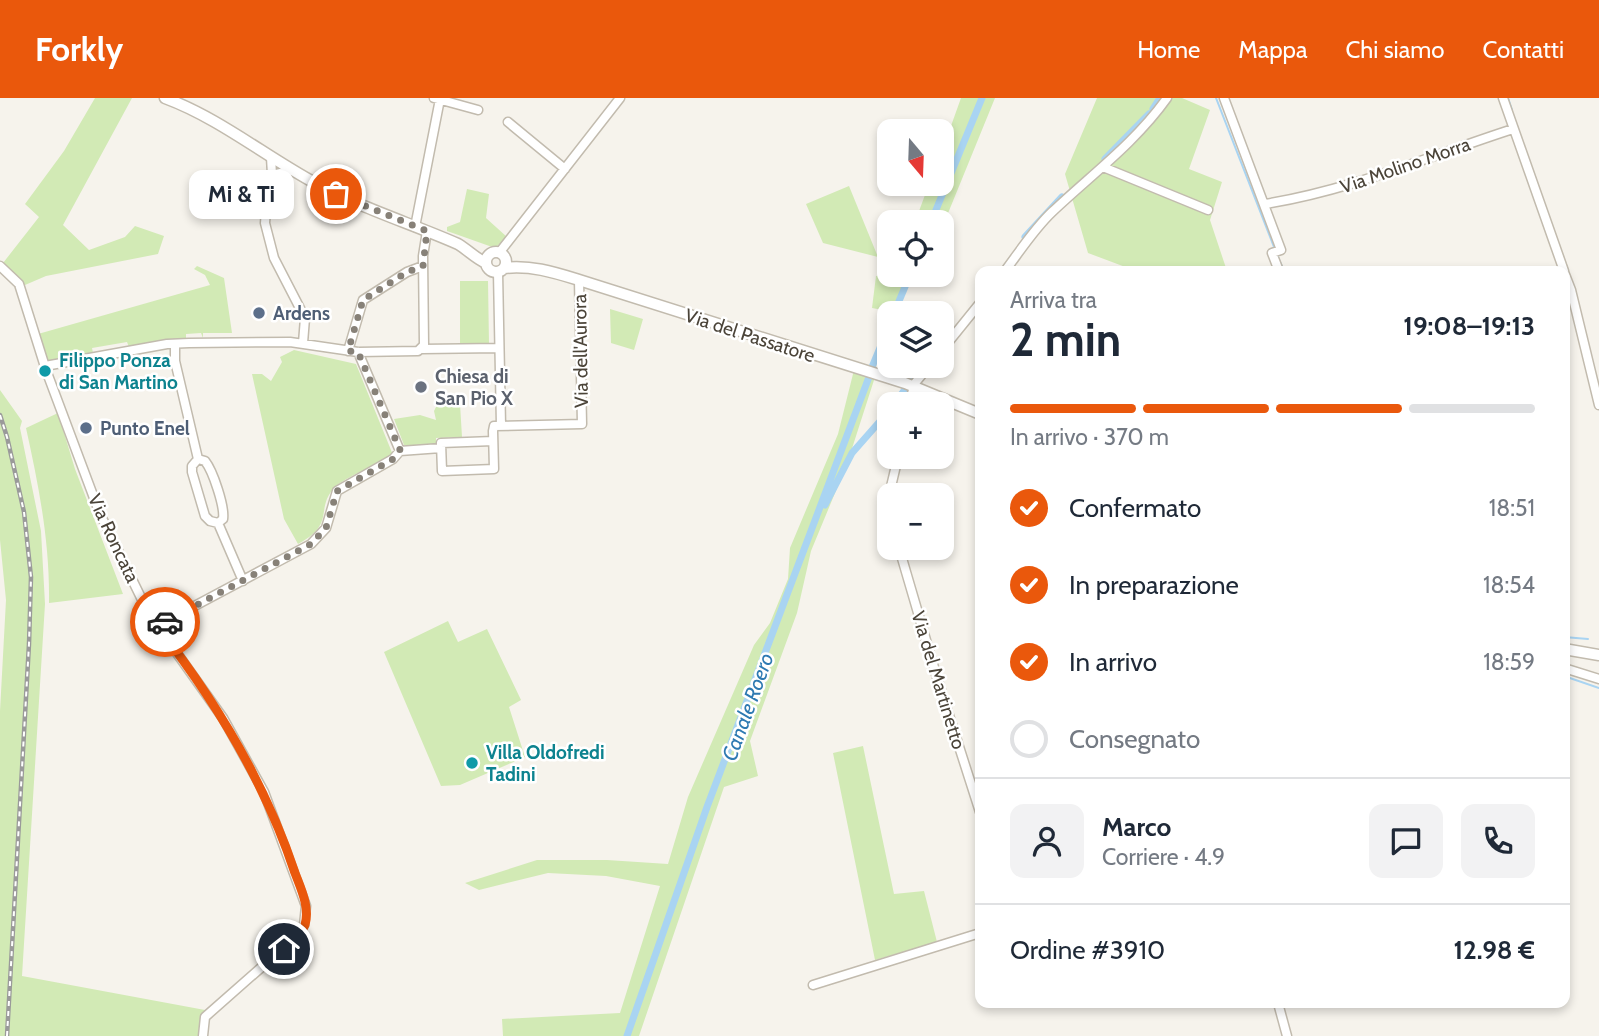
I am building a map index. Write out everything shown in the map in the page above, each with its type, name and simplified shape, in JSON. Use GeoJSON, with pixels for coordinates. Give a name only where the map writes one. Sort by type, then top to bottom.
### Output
{"type":"FeatureCollection","features":[{"type":"Feature","properties":{"kind":"street","name":"Via del Passatore"},"geometry":{"type":"LineString","coordinates":[[165,98],[211,120],[345,199],[473,252],[497,261],[540,268],[579,280],[914,387],[975,412]]}},
{"type":"Feature","properties":{"kind":"street"},"geometry":{"type":"LineString","coordinates":[[493,441],[441,443],[442,471],[494,469],[495,426],[501,426],[497,261],[620,98]]}},
{"type":"Feature","properties":{"kind":"street"},"geometry":{"type":"LineString","coordinates":[[1009,266],[1049,214],[1104,167],[1148,122],[1167,98]]}},
{"type":"Feature","properties":{"kind":"street"},"geometry":{"type":"LineString","coordinates":[[1224,98],[1281,250],[1272,253],[1277,266]]}},
{"type":"Feature","properties":{"kind":"street"},"geometry":{"type":"LineString","coordinates":[[1503,98],[1562,266]]}},
{"type":"Feature","properties":{"kind":"street"},"geometry":{"type":"LineString","coordinates":[[415,227],[437,99],[478,110]]}},
{"type":"Feature","properties":{"kind":"street"},"geometry":{"type":"LineString","coordinates":[[508,122],[565,169]]}},
{"type":"Feature","properties":{"kind":"street","name":"Via Molino Morra"},"geometry":{"type":"LineString","coordinates":[[1265,204],[1365,181],[1513,129]]}},
{"type":"Feature","properties":{"kind":"street"},"geometry":{"type":"LineString","coordinates":[[271,157],[272,175],[265,223],[274,258],[305,318],[303,343]]}},
{"type":"Feature","properties":{"kind":"street"},"geometry":{"type":"LineString","coordinates":[[1104,167],[1208,211]]}},
{"type":"Feature","properties":{"kind":"street"},"geometry":{"type":"LineString","coordinates":[[272,175],[293,170]]}},
{"type":"Feature","properties":{"kind":"street"},"geometry":{"type":"LineString","coordinates":[[422,349],[423,266],[427,231]]}},
{"type":"Feature","properties":{"kind":"street","name":"Via Roncata"},"geometry":{"type":"LineString","coordinates":[[0,266],[19,284],[45,366],[100,514],[157,626],[223,718],[264,792],[306,906],[304,925],[298,935],[205,1017],[202,1036]]}},
{"type":"Feature","properties":{"kind":"street"},"geometry":{"type":"LineString","coordinates":[[348,351],[363,300],[407,272],[423,266]]}},
{"type":"Feature","properties":{"kind":"street","name":"Via dell'Aurora"},"geometry":{"type":"LineString","coordinates":[[501,426],[582,424],[579,280]]}},
{"type":"Feature","properties":{"kind":"street"},"geometry":{"type":"LineString","coordinates":[[1570,295],[1599,405]]}},
{"type":"Feature","properties":{"kind":"street"},"geometry":{"type":"LineString","coordinates":[[954,335],[975,309]]}},
{"type":"Feature","properties":{"kind":"street"},"geometry":{"type":"LineString","coordinates":[[45,366],[167,344],[303,343],[358,352],[499,348]]}},
{"type":"Feature","properties":{"kind":"street"},"geometry":{"type":"LineString","coordinates":[[175,345],[175,361],[198,459]]}},
{"type":"Feature","properties":{"kind":"street"},"geometry":{"type":"LineString","coordinates":[[358,352],[400,450]]}},
{"type":"Feature","properties":{"kind":"street"},"geometry":{"type":"LineString","coordinates":[[913,392],[920,378]]}},
{"type":"Feature","properties":{"kind":"street"},"geometry":{"type":"LineString","coordinates":[[157,626],[318,539],[326,528],[337,491],[393,459],[400,450],[441,448]]}},
{"type":"Feature","properties":{"kind":"street"},"geometry":{"type":"LineString","coordinates":[[198,459],[205,461],[210,468],[223,510],[223,519],[218,523]]}},
{"type":"Feature","properties":{"kind":"street"},"geometry":{"type":"LineString","coordinates":[[198,459],[192,466],[192,472],[207,519],[218,523],[243,581]]}},
{"type":"Feature","properties":{"kind":"street","name":"Via del Martinetto"},"geometry":{"type":"LineString","coordinates":[[903,560],[975,796]]}},
{"type":"Feature","properties":{"kind":"street"},"geometry":{"type":"LineString","coordinates":[[1570,650],[1599,655]]}},
{"type":"Feature","properties":{"kind":"street"},"geometry":{"type":"LineString","coordinates":[[1570,670],[1599,679]]}},
{"type":"Feature","properties":{"kind":"street"},"geometry":{"type":"LineString","coordinates":[[813,985],[975,935]]}},
{"type":"Feature","properties":{"kind":"street"},"geometry":{"type":"LineString","coordinates":[[1279,1008],[1287,1036]]}},
{"type":"Feature","properties":{"kind":"green space"},"geometry":{"type":"Polygon","coordinates":[[[95,98],[132,98],[63,225],[89,250],[125,237],[135,226],[164,236],[158,254],[46,276],[25,285],[3,263],[39,217],[25,204],[64,151],[95,98]]]}},
{"type":"Feature","properties":{"kind":"green space"},"geometry":{"type":"Polygon","coordinates":[[[961,98],[995,98],[949,210],[919,210],[925,196],[954,196],[953,119],[961,98]]]}},
{"type":"Feature","properties":{"kind":"green space"},"geometry":{"type":"Polygon","coordinates":[[[1097,98],[1182,98],[1210,110],[1189,169],[1222,182],[1210,220],[1225,266],[1123,266],[1088,253],[1065,174],[1097,98]]]}},
{"type":"Feature","properties":{"kind":"green space"},"geometry":{"type":"Polygon","coordinates":[[[849,186],[877,257],[823,243],[806,204],[849,186]]]}},
{"type":"Feature","properties":{"kind":"green space"},"geometry":{"type":"Polygon","coordinates":[[[467,189],[489,194],[486,218],[507,237],[495,248],[447,231],[447,227],[460,222],[467,189]]]}},
{"type":"Feature","properties":{"kind":"green space"},"geometry":{"type":"Polygon","coordinates":[[[197,266],[224,278],[232,333],[203,333],[203,338],[201,333],[186,334],[186,339],[129,347],[127,342],[92,348],[93,353],[47,361],[38,334],[210,285],[205,275],[194,269],[197,266]]]}},
{"type":"Feature","properties":{"kind":"green space"},"geometry":{"type":"Polygon","coordinates":[[[876,276],[877,287],[903,287],[898,301],[877,301],[877,309],[872,308],[876,276]]]}},
{"type":"Feature","properties":{"kind":"green space"},"geometry":{"type":"Polygon","coordinates":[[[460,281],[488,281],[489,344],[460,344],[460,281]]]}},
{"type":"Feature","properties":{"kind":"green space"},"geometry":{"type":"Polygon","coordinates":[[[610,309],[643,319],[634,350],[611,343],[610,309]]]}},
{"type":"Feature","properties":{"kind":"green space"},"geometry":{"type":"Polygon","coordinates":[[[294,350],[356,364],[393,455],[335,487],[326,502],[321,523],[310,536],[298,544],[284,519],[252,374],[262,374],[271,381],[282,362],[280,357],[294,350]]]}},
{"type":"Feature","properties":{"kind":"green space"},"geometry":{"type":"Polygon","coordinates":[[[854,370],[875,377],[847,464],[811,551],[797,613],[750,741],[758,776],[724,787],[639,1036],[503,1036],[502,1019],[620,1013],[660,886],[606,876],[548,873],[479,890],[465,883],[537,860],[607,860],[668,864],[688,797],[754,645],[770,623],[788,579],[790,548],[838,434],[854,370]]]}},
{"type":"Feature","properties":{"kind":"green space"},"geometry":{"type":"Polygon","coordinates":[[[0,390],[22,421],[20,428],[41,531],[45,604],[22,976],[205,1010],[210,1015],[207,1036],[0,1036],[0,711],[6,600],[0,540],[0,390]]]}},
{"type":"Feature","properties":{"kind":"green space"},"geometry":{"type":"Polygon","coordinates":[[[460,404],[462,437],[436,438],[436,445],[404,445],[394,419],[420,415],[436,420],[434,411],[437,405],[460,404]]]}},
{"type":"Feature","properties":{"kind":"green space"},"geometry":{"type":"Polygon","coordinates":[[[58,413],[75,469],[123,594],[49,603],[43,515],[26,428],[58,413]]]}},
{"type":"Feature","properties":{"kind":"green space"},"geometry":{"type":"Polygon","coordinates":[[[448,621],[458,642],[487,629],[521,700],[509,707],[525,757],[460,785],[441,786],[384,652],[448,621]]]}},
{"type":"Feature","properties":{"kind":"green space"},"geometry":{"type":"Polygon","coordinates":[[[863,746],[894,894],[924,891],[937,942],[875,960],[833,753],[863,746]]]}},
{"type":"Feature","properties":{"kind":"waterway"},"geometry":{"type":"LineString","coordinates":[[936,210],[982,98]]}},
{"type":"Feature","properties":{"kind":"waterway"},"geometry":{"type":"LineString","coordinates":[[1153,109],[1160,98]]}},
{"type":"Feature","properties":{"kind":"waterway"},"geometry":{"type":"LineString","coordinates":[[1216,98],[1274,247]]}},
{"type":"Feature","properties":{"kind":"waterway"},"geometry":{"type":"LineString","coordinates":[[1508,98],[1512,110]]}},
{"type":"Feature","properties":{"kind":"waterway"},"geometry":{"type":"LineString","coordinates":[[1105,159],[1149,114]]}},
{"type":"Feature","properties":{"kind":"waterway"},"geometry":{"type":"LineString","coordinates":[[1385,178],[1396,174]]}},
{"type":"Feature","properties":{"kind":"waterway"},"geometry":{"type":"LineString","coordinates":[[1025,237],[1062,197]]}},
{"type":"Feature","properties":{"kind":"waterway"},"geometry":{"type":"LineString","coordinates":[[1555,235],[1567,266]]}},
{"type":"Feature","properties":{"kind":"waterway"},"geometry":{"type":"LineString","coordinates":[[1277,255],[1282,266]]}},
{"type":"Feature","properties":{"kind":"waterway"},"geometry":{"type":"LineString","coordinates":[[899,301],[905,287]]}},
{"type":"Feature","properties":{"kind":"waterway"},"geometry":{"type":"LineString","coordinates":[[872,367],[877,355]]}},
{"type":"Feature","properties":{"kind":"waterway","name":"Canale Roero"},"geometry":{"type":"LineString","coordinates":[[627,1036],[707,807],[869,377]]}},
{"type":"Feature","properties":{"kind":"waterway"},"geometry":{"type":"LineString","coordinates":[[903,392],[906,388]]}},
{"type":"Feature","properties":{"kind":"waterway"},"geometry":{"type":"LineString","coordinates":[[825,505],[852,453],[877,425]]}},
{"type":"Feature","properties":{"kind":"waterway"},"geometry":{"type":"LineString","coordinates":[[1570,638],[1588,639]]}},
{"type":"Feature","properties":{"kind":"waterway"},"geometry":{"type":"LineString","coordinates":[[1570,678],[1599,688]]}},
{"type":"Feature","properties":{"kind":"railway"},"geometry":{"type":"LineString","coordinates":[[0,415],[24,512],[31,577],[7,1036]]}},
{"type":"Feature","properties":{"kind":"way so far"},"geometry":{"type":"LineString","coordinates":[[165,622],[311,544],[326,528],[337,491],[393,459],[400,450],[358,352],[348,351],[363,300],[407,272],[423,266],[427,231],[336,194]]}},
{"type":"Feature","properties":{"kind":"place","name":"Mi & Ti"},"geometry":{"type":"Point","coordinates":[336,194]}},
{"type":"Feature","properties":{"kind":"place","name":"Ardens"},"geometry":{"type":"Point","coordinates":[259,313]}},
{"type":"Feature","properties":{"kind":"place","name":"Filippo Ponza di San Martino"},"geometry":{"type":"Point","coordinates":[45,371]}},
{"type":"Feature","properties":{"kind":"place","name":"Chiesa di San Pio X"},"geometry":{"type":"Point","coordinates":[421,387]}},
{"type":"Feature","properties":{"kind":"place","name":"Punto Enel"},"geometry":{"type":"Point","coordinates":[86,428]}},
{"type":"Feature","properties":{"kind":"place","name":"Villa Oldofredi Tadini"},"geometry":{"type":"Point","coordinates":[472,763]}},
{"type":"Feature","properties":{"kind":"route"},"geometry":{"type":"LineString","coordinates":[[165,622],[157,626],[223,718],[264,792],[289,855],[306,906],[304,925],[284,949]]}}]}
